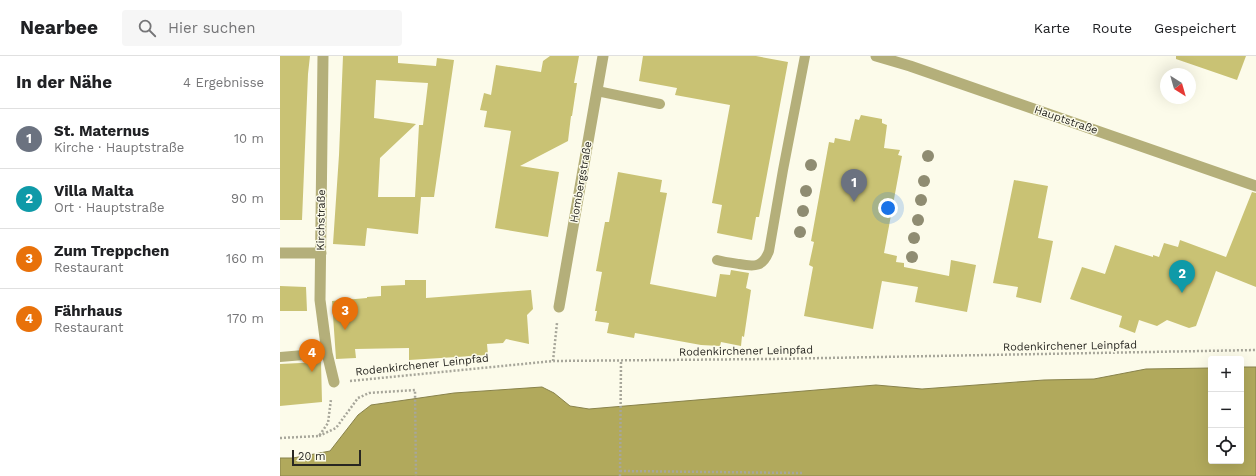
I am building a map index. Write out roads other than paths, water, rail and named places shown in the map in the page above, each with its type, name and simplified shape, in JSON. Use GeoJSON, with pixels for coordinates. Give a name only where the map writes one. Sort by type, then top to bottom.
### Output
{"type":"FeatureCollection","features":[{"type":"Feature","properties":{"kind":"street","name":"Kirchstraße"},"geometry":{"type":"LineString","coordinates":[[323,56],[320,300],[327,353],[334,382]]}},
{"type":"Feature","properties":{"kind":"street","name":"Hombergstraße"},"geometry":{"type":"LineString","coordinates":[[559,307],[603,56]]}},
{"type":"Feature","properties":{"kind":"street","name":"Hauptstraße"},"geometry":{"type":"LineString","coordinates":[[876,56],[889,58],[1256,186]]}},
{"type":"Feature","properties":{"kind":"street"},"geometry":{"type":"LineString","coordinates":[[280,253],[321,253]]}},
{"type":"Feature","properties":{"kind":"lane"},"geometry":{"type":"LineString","coordinates":[[717,260],[753,267],[764,261],[766,258],[769,251],[805,56]]}},
{"type":"Feature","properties":{"kind":"lane"},"geometry":{"type":"LineString","coordinates":[[597,91],[660,104]]}},
{"type":"Feature","properties":{"kind":"lane"},"geometry":{"type":"LineString","coordinates":[[280,356],[327,353]]}},
{"type":"Feature","properties":{"kind":"place","name":"St. Maternus"},"geometry":{"type":"Point","coordinates":[854,202]}},
{"type":"Feature","properties":{"kind":"place","name":"Villa Malta"},"geometry":{"type":"Point","coordinates":[1182,293]}},
{"type":"Feature","properties":{"kind":"place","name":"Zum Treppchen"},"geometry":{"type":"Point","coordinates":[345,330]}},
{"type":"Feature","properties":{"kind":"place","name":"Fährhaus"},"geometry":{"type":"Point","coordinates":[312,372]}}]}
